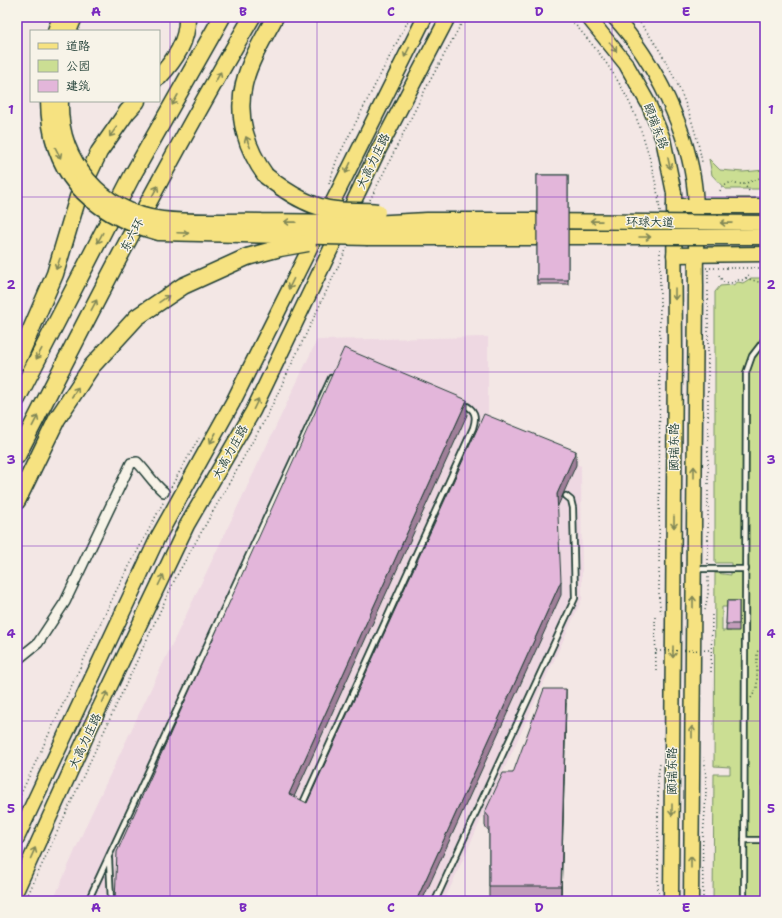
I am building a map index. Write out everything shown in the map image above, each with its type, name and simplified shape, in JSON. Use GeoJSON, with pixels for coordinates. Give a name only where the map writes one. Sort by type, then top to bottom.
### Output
{"type":"FeatureCollection","features":[{"type":"Feature","properties":{"kind":"highway"},"geometry":{"type":"LineString","coordinates":[[56,30],[61,17]]}},
{"type":"Feature","properties":{"kind":"highway"},"geometry":{"type":"LineString","coordinates":[[68,30],[74,17]]}},
{"type":"Feature","properties":{"kind":"highway"},"geometry":{"type":"LineString","coordinates":[[160,76],[182,46],[187,17]]}},
{"type":"Feature","properties":{"kind":"highway"},"geometry":{"type":"LineString","coordinates":[[17,399],[132,176],[222,17]]}},
{"type":"Feature","properties":{"kind":"highway","name":"东六环"},"geometry":{"type":"LineString","coordinates":[[17,456],[76,338],[154,193],[252,17]]}},
{"type":"Feature","properties":{"kind":"highway"},"geometry":{"type":"LineString","coordinates":[[275,17],[260,45],[244,83],[241,110],[245,135],[255,161],[266,176],[283,189],[315,206],[372,218],[536,237]]}},
{"type":"Feature","properties":{"kind":"highway"},"geometry":{"type":"LineString","coordinates":[[49,102],[49,119],[55,148],[81,190],[109,213],[134,226],[160,232],[372,218]]}},
{"type":"Feature","properties":{"kind":"highway"},"geometry":{"type":"LineString","coordinates":[[60,102],[60,112],[65,142],[76,165],[88,180],[107,198],[133,213],[162,220],[193,222],[372,218],[427,221],[536,220]]}},
{"type":"Feature","properties":{"kind":"highway"},"geometry":{"type":"LineString","coordinates":[[17,362],[55,274],[81,190],[100,152],[127,112],[136,102]]}},
{"type":"Feature","properties":{"kind":"highway"},"geometry":{"type":"LineString","coordinates":[[17,501],[57,420],[74,393],[92,366],[137,317],[183,286],[247,257],[300,244],[372,218]]}},
{"type":"Feature","properties":{"kind":"main road","name":"大高力庄路"},"geometry":{"type":"LineString","coordinates":[[17,838],[158,537],[233,402],[425,17]]}},
{"type":"Feature","properties":{"kind":"main road","name":"大高力庄路"},"geometry":{"type":"LineString","coordinates":[[17,889],[90,728],[188,525],[253,411],[378,151],[448,17]]}},
{"type":"Feature","properties":{"kind":"main road","name":"颐瑞东路"},"geometry":{"type":"LineString","coordinates":[[588,17],[626,64],[638,83],[657,121],[669,165],[674,206],[671,901]]}},
{"type":"Feature","properties":{"kind":"main road","name":"颐瑞东路"},"geometry":{"type":"LineString","coordinates":[[614,17],[642,54],[655,75],[683,136],[690,163],[695,206],[696,255],[691,901]]}},
{"type":"Feature","properties":{"kind":"main road"},"geometry":{"type":"LineString","coordinates":[[674,206],[765,206]]}},
{"type":"Feature","properties":{"kind":"main road","name":"环球大道"},"geometry":{"type":"LineString","coordinates":[[536,220],[765,223]]}},
{"type":"Feature","properties":{"kind":"main road","name":"环球大道"},"geometry":{"type":"LineString","coordinates":[[536,237],[765,238]]}},
{"type":"Feature","properties":{"kind":"main road"},"geometry":{"type":"LineString","coordinates":[[674,255],[765,254]]}},
{"type":"Feature","properties":{"kind":"street"},"geometry":{"type":"LineString","coordinates":[[17,660],[38,643],[65,602],[131,463],[138,462],[147,471],[150,479],[165,495]]}},
{"type":"Feature","properties":{"kind":"lane"},"geometry":{"type":"LineString","coordinates":[[744,901],[746,373],[752,356],[765,339]]}},
{"type":"Feature","properties":{"kind":"lane"},"geometry":{"type":"LineString","coordinates":[[88,901],[335,369]]}},
{"type":"Feature","properties":{"kind":"lane"},"geometry":{"type":"LineString","coordinates":[[301,808],[473,428],[475,419],[474,413],[470,407],[459,402]]}},
{"type":"Feature","properties":{"kind":"lane"},"geometry":{"type":"LineString","coordinates":[[435,901],[575,598],[573,508],[571,500],[566,496]]}},
{"type":"Feature","properties":{"kind":"lane"},"geometry":{"type":"LineString","coordinates":[[694,569],[746,569]]}},
{"type":"Feature","properties":{"kind":"lane"},"geometry":{"type":"LineString","coordinates":[[744,840],[765,840]]}},
{"type":"Feature","properties":{"kind":"lane"},"geometry":{"type":"LineString","coordinates":[[109,857],[111,901]]}},
{"type":"Feature","properties":{"kind":"path"},"geometry":{"type":"LineString","coordinates":[[328,186],[337,159],[410,17]]}},
{"type":"Feature","properties":{"kind":"path"},"geometry":{"type":"LineString","coordinates":[[372,218],[426,88],[465,17]]}},
{"type":"Feature","properties":{"kind":"path","name":"颐瑞东路"},"geometry":{"type":"LineString","coordinates":[[568,17],[588,39],[609,66],[631,104],[645,137],[658,196]]}},
{"type":"Feature","properties":{"kind":"path"},"geometry":{"type":"LineString","coordinates":[[720,191],[722,187],[731,182],[736,184],[744,184],[765,176]]}},
{"type":"Feature","properties":{"kind":"path"},"geometry":{"type":"LineString","coordinates":[[744,184],[749,191]]}},
{"type":"Feature","properties":{"kind":"path"},"geometry":{"type":"LineString","coordinates":[[25,901],[176,577],[267,416],[347,248]]}},
{"type":"Feature","properties":{"kind":"path","name":"颐瑞东路"},"geometry":{"type":"LineString","coordinates":[[660,268],[659,598],[662,618]]}},
{"type":"Feature","properties":{"kind":"path"},"geometry":{"type":"LineString","coordinates":[[719,276],[724,282],[733,283],[737,280],[743,280],[749,276]]}},
{"type":"Feature","properties":{"kind":"path"},"geometry":{"type":"LineString","coordinates":[[746,278],[765,284]]}},
{"type":"Feature","properties":{"kind":"path"},"geometry":{"type":"LineString","coordinates":[[17,802],[116,590],[165,495],[202,434]]}},
{"type":"Feature","properties":{"kind":"path"},"geometry":{"type":"LineString","coordinates":[[712,615],[712,672]]}},
{"type":"Feature","properties":{"kind":"path"},"geometry":{"type":"LineString","coordinates":[[655,617],[656,671]]}},
{"type":"Feature","properties":{"kind":"path"},"geometry":{"type":"LineString","coordinates":[[662,649],[662,657]]}},
{"type":"Feature","properties":{"kind":"path"},"geometry":{"type":"LineString","coordinates":[[751,698],[757,688],[758,650],[765,649]]}},
{"type":"Feature","properties":{"kind":"path"},"geometry":{"type":"LineString","coordinates":[[656,650],[712,650]]}},
{"type":"Feature","properties":{"kind":"path","name":"颐瑞东路"},"geometry":{"type":"LineString","coordinates":[[658,901],[658,776],[660,763]]}},
{"type":"Feature","properties":{"kind":"shaded area"},"geometry":{"type":"Polygon","coordinates":[[[488,337],[488,419],[579,459],[577,464],[581,466],[582,599],[444,901],[53,901],[87,823],[317,340],[488,337]]]}},
{"type":"Feature","properties":{"kind":"green space"},"geometry":{"type":"Polygon","coordinates":[[[709,159],[720,170],[743,172],[765,170],[765,189],[725,189],[712,175],[709,159]]]}},
{"type":"Feature","properties":{"kind":"green space"},"geometry":{"type":"Polygon","coordinates":[[[751,278],[765,278],[765,901],[713,901],[714,774],[730,774],[730,767],[714,766],[715,573],[731,575],[731,563],[715,563],[715,292],[720,286],[733,285],[738,282],[743,283],[751,278]],[[722,607],[722,631],[731,631],[731,607],[722,607]]]}},
{"type":"Feature","properties":{"kind":"building"},"geometry":{"type":"Polygon","coordinates":[[[537,175],[568,175],[568,280],[537,280],[537,175]]]}},
{"type":"Feature","properties":{"kind":"building"},"geometry":{"type":"Polygon","coordinates":[[[344,348],[467,400],[289,794],[307,803],[484,414],[576,451],[557,494],[561,581],[416,901],[115,901],[117,852],[344,348]]]}},
{"type":"Feature","properties":{"kind":"building"},"geometry":{"type":"Polygon","coordinates":[[[727,601],[739,601],[739,624],[726,624],[727,601]]]}},
{"type":"Feature","properties":{"kind":"building"},"geometry":{"type":"Polygon","coordinates":[[[544,689],[566,689],[561,886],[489,886],[489,817],[485,812],[503,773],[513,773],[544,689]]]}},
{"type":"Feature","properties":{"kind":"building"},"geometry":{"type":"Polygon","coordinates":[[[763,768],[765,768],[765,815],[763,815],[763,768]]]}}]}
